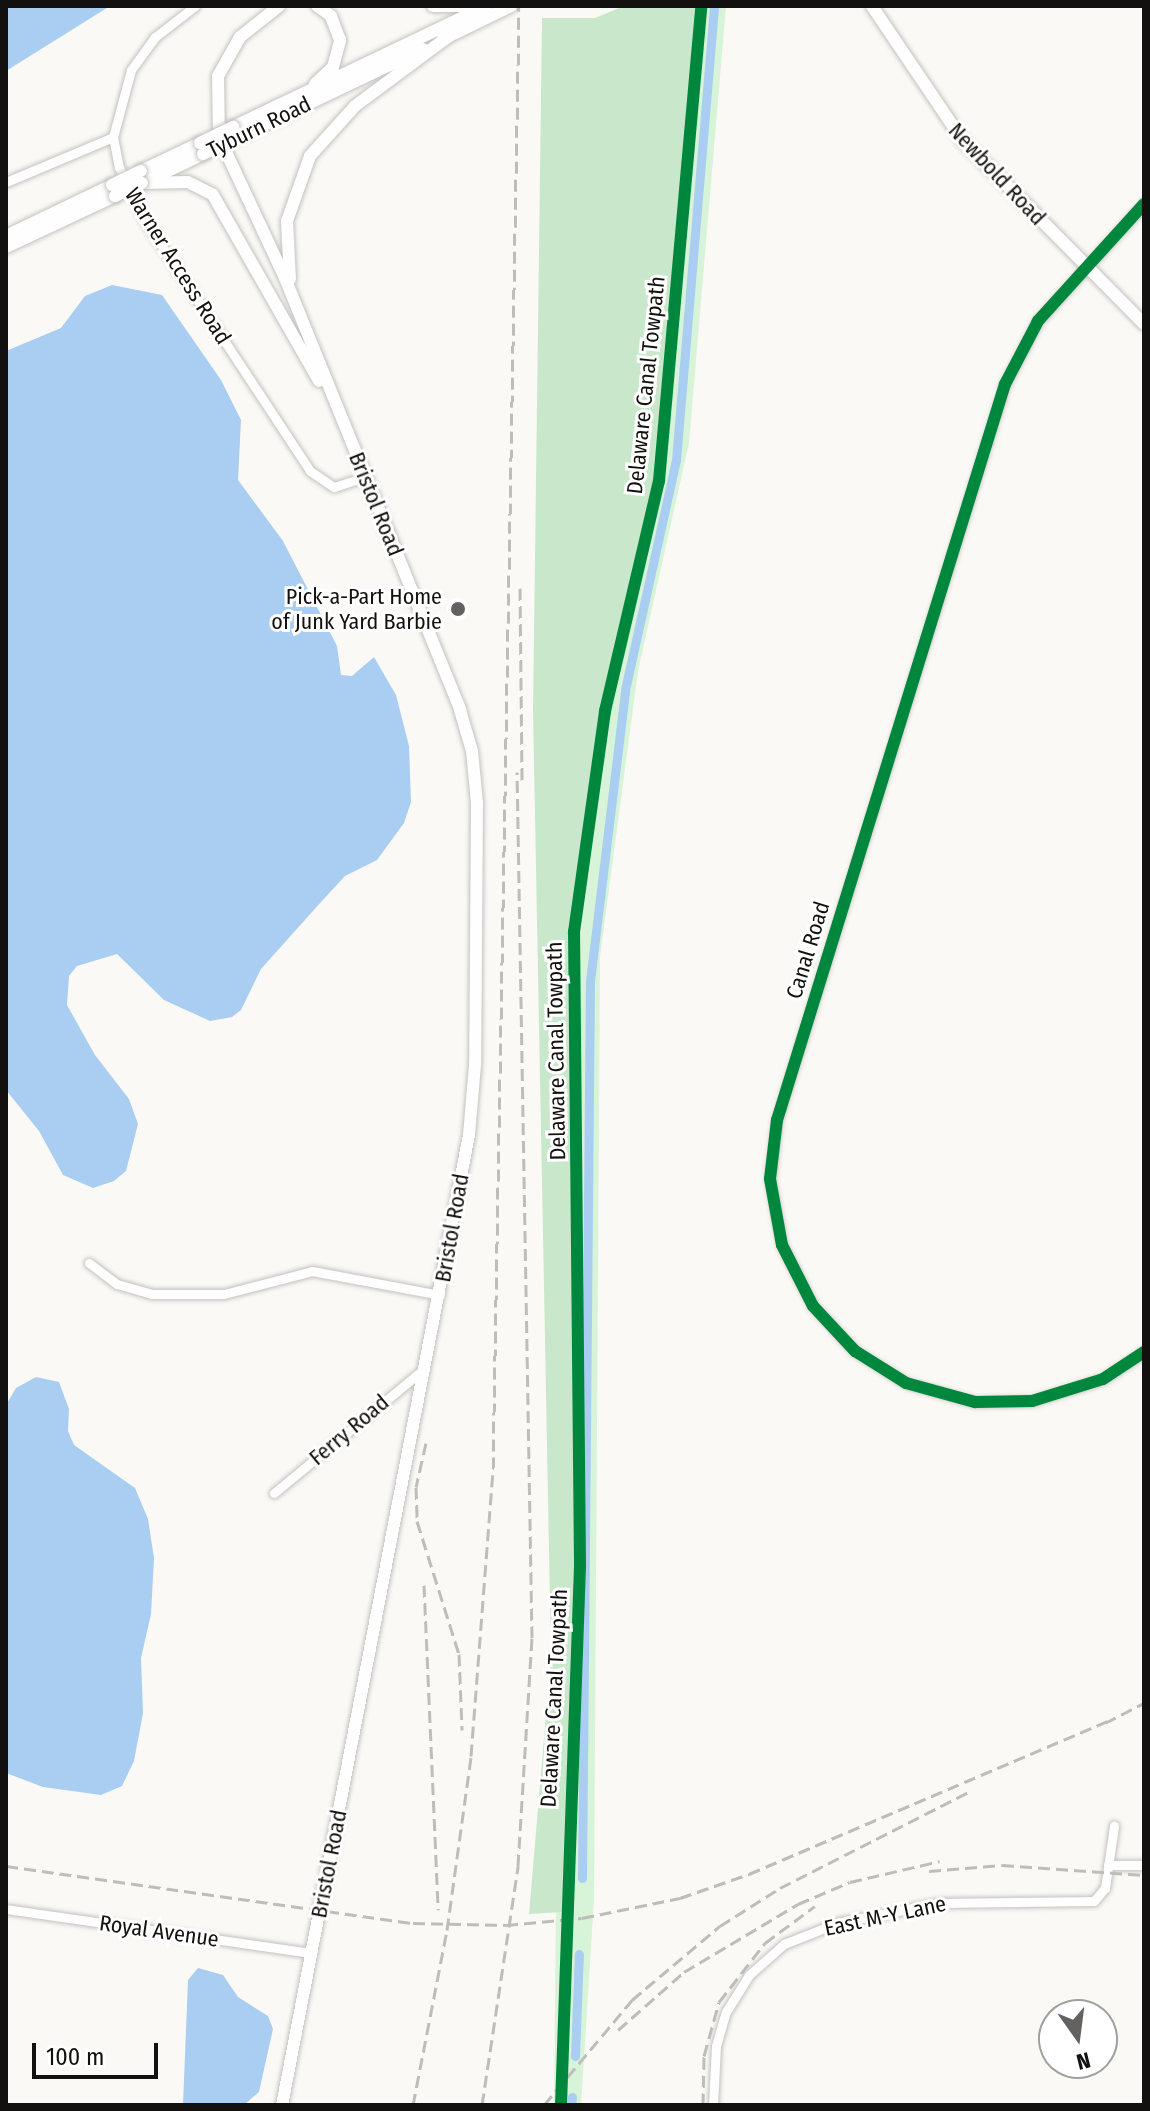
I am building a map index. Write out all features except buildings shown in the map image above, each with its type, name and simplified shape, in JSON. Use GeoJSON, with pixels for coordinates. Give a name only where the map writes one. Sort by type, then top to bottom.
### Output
{"type":"FeatureCollection","features":[{"type":"Feature","properties":{"kind":"main road"},"geometry":{"type":"LineString","coordinates":[[266,6],[229,41],[219,62],[211,81],[212,129],[219,155],[320,366]]}},
{"type":"Feature","properties":{"kind":"main road"},"geometry":{"type":"LineString","coordinates":[[279,6],[250,26],[231,51],[218,76],[216,117],[225,152],[320,366]]}},
{"type":"Feature","properties":{"kind":"main road"},"geometry":{"type":"LineString","coordinates":[[302,95],[333,67],[340,49],[336,25],[317,6]]}},
{"type":"Feature","properties":{"kind":"main road"},"geometry":{"type":"LineString","coordinates":[[433,6],[477,6]]}},
{"type":"Feature","properties":{"kind":"main road","name":"Tyburn Road"},"geometry":{"type":"LineString","coordinates":[[236,132],[302,95],[487,6]]}},
{"type":"Feature","properties":{"kind":"main road","name":"Newbold Road"},"geometry":{"type":"LineString","coordinates":[[873,7],[963,141],[1144,324]]}},
{"type":"Feature","properties":{"kind":"main road","name":"Tyburn Road"},"geometry":{"type":"LineString","coordinates":[[6,247],[202,148],[507,8]]}},
{"type":"Feature","properties":{"kind":"main road"},"geometry":{"type":"LineString","coordinates":[[320,366],[287,263],[287,221],[300,174],[337,123],[449,36]]}},
{"type":"Feature","properties":{"kind":"main road"},"geometry":{"type":"LineString","coordinates":[[142,177],[188,182],[213,195],[335,403]]}},
{"type":"Feature","properties":{"kind":"main road","name":"Tyburn Road"},"geometry":{"type":"LineString","coordinates":[[6,236],[113,191]]}},
{"type":"Feature","properties":{"kind":"main road","name":"Bristol Road"},"geometry":{"type":"LineString","coordinates":[[282,2105],[440,1295],[474,1100],[476,777],[460,710],[320,366]]}},
{"type":"Feature","properties":{"kind":"street"},"geometry":{"type":"LineString","coordinates":[[6,182],[113,137],[135,63],[155,37],[195,6]]}},
{"type":"Feature","properties":{"kind":"street","name":"Warner Access Road"},"geometry":{"type":"LineString","coordinates":[[113,137],[119,167],[144,219],[310,471],[334,487],[365,477]]}},
{"type":"Feature","properties":{"kind":"street","name":"Canal Road"},"geometry":{"type":"LineString","coordinates":[[1144,204],[1085,267],[1028,335],[1005,384],[777,1120],[770,1179],[782,1245],[812,1304],[855,1351],[906,1383],[975,1402],[1032,1401],[1103,1379],[1144,1352]]}},
{"type":"Feature","properties":{"kind":"street"},"geometry":{"type":"LineString","coordinates":[[89,1263],[117,1284],[152,1294],[224,1294],[312,1271],[440,1295]]}},
{"type":"Feature","properties":{"kind":"street","name":"Ferry Road"},"geometry":{"type":"LineString","coordinates":[[274,1493],[425,1368]]}},
{"type":"Feature","properties":{"kind":"street","name":"East M-Y Lane"},"geometry":{"type":"LineString","coordinates":[[713,2105],[714,2056],[726,2012],[749,1975],[784,1944],[826,1926],[939,1903],[1094,1901],[1103,1893],[1114,1826]]}},
{"type":"Feature","properties":{"kind":"street"},"geometry":{"type":"LineString","coordinates":[[1108,1865],[1144,1865]]}},
{"type":"Feature","properties":{"kind":"street","name":"Royal Avenue"},"geometry":{"type":"LineString","coordinates":[[6,1909],[312,1953]]}},
{"type":"Feature","properties":{"kind":"green space"},"geometry":{"type":"Polygon","coordinates":[[[624,6],[697,6],[656,480],[601,711],[572,932],[576,1529],[563,1912],[529,1914],[551,1656],[533,711],[542,18],[595,18],[624,6]]]}},
{"type":"Feature","properties":{"kind":"green space"},"geometry":{"type":"Polygon","coordinates":[[[698,6],[726,6],[689,443],[638,671],[600,957],[594,1900],[581,2105],[554,2105],[556,1904],[573,1562],[573,940],[598,707],[674,301],[698,6]]]}},
{"type":"Feature","properties":{"kind":"water"},"geometry":{"type":"Polygon","coordinates":[[[6,6],[110,6],[6,71],[6,6]]]}},
{"type":"Feature","properties":{"kind":"water"},"geometry":{"type":"Polygon","coordinates":[[[112,285],[162,295],[221,380],[241,420],[238,480],[283,541],[337,646],[341,675],[352,676],[374,657],[396,695],[409,746],[411,802],[404,823],[377,860],[345,876],[261,969],[241,1010],[232,1017],[210,1021],[164,1000],[117,954],[77,966],[69,976],[67,1005],[95,1055],[129,1099],[138,1124],[126,1171],[114,1181],[93,1188],[63,1175],[39,1131],[6,1090],[6,351],[61,328],[85,296],[112,285]]]}},
{"type":"Feature","properties":{"kind":"water"},"geometry":{"type":"Polygon","coordinates":[[[36,1377],[59,1382],[69,1409],[68,1431],[74,1445],[135,1488],[148,1519],[154,1558],[151,1614],[141,1658],[143,1713],[134,1761],[122,1786],[101,1795],[43,1787],[6,1773],[6,1405],[16,1388],[36,1377]]]}},
{"type":"Feature","properties":{"kind":"water"},"geometry":{"type":"Polygon","coordinates":[[[198,1968],[223,1975],[238,1997],[268,2016],[273,2029],[259,2092],[244,2105],[183,2105],[188,1980],[198,1968]]]}},
{"type":"Feature","properties":{"kind":"waterway"},"geometry":{"type":"LineString","coordinates":[[582,1878],[590,981],[625,690],[676,460],[714,6]]}},
{"type":"Feature","properties":{"kind":"waterway"},"geometry":{"type":"LineString","coordinates":[[575,2056],[579,1954]]}},
{"type":"Feature","properties":{"kind":"waterway"},"geometry":{"type":"LineString","coordinates":[[571,2105],[572,2097]]}},
{"type":"Feature","properties":{"kind":"railway"},"geometry":{"type":"LineString","coordinates":[[413,2105],[447,1930],[471,1756],[493,1469],[519,6]]}},
{"type":"Feature","properties":{"kind":"railway"},"geometry":{"type":"LineString","coordinates":[[520,588],[522,784]]}},
{"type":"Feature","properties":{"kind":"railway"},"geometry":{"type":"LineString","coordinates":[[482,2105],[518,1866],[532,1638],[517,772]]}},
{"type":"Feature","properties":{"kind":"railway"},"geometry":{"type":"LineString","coordinates":[[426,1443],[416,1487],[417,1521],[459,1654],[462,1730]]}},
{"type":"Feature","properties":{"kind":"railway"},"geometry":{"type":"LineString","coordinates":[[424,1585],[438,1910]]}},
{"type":"Feature","properties":{"kind":"railway"},"geometry":{"type":"LineString","coordinates":[[1105,1723],[1144,1703]]}},
{"type":"Feature","properties":{"kind":"railway"},"geometry":{"type":"LineString","coordinates":[[6,1866],[413,1923],[506,1925],[582,1918],[680,1898],[749,1874],[1115,1718]]}},
{"type":"Feature","properties":{"kind":"railway"},"geometry":{"type":"LineString","coordinates":[[544,2105],[632,2000],[720,1926],[780,1888],[970,1791]]}},
{"type":"Feature","properties":{"kind":"railway"},"geometry":{"type":"LineString","coordinates":[[618,2030],[684,1972],[798,1904],[850,1882],[940,1861]]}},
{"type":"Feature","properties":{"kind":"railway"},"geometry":{"type":"LineString","coordinates":[[929,1871],[1002,1865],[1144,1875]]}},
{"type":"Feature","properties":{"kind":"railway"},"geometry":{"type":"LineString","coordinates":[[703,2105],[704,2056],[719,2002],[765,1943],[815,1906]]}},
{"type":"Feature","properties":{"kind":"cycle path","name":"Delaware Canal Towpath"},"geometry":{"type":"LineString","coordinates":[[561,2105],[580,1565],[574,932],[605,711],[659,481],[701,6]]}},
{"type":"Feature","properties":{"kind":"cycle path"},"geometry":{"type":"LineString","coordinates":[[1144,204],[1038,321],[1005,384],[777,1120],[770,1179],[782,1245],[813,1306],[855,1351],[906,1383],[975,1402],[1032,1401],[1103,1379],[1144,1352]]}},
{"type":"Feature","properties":{"kind":"place","name":"Pick-a-Part Home of Junk Yard Barbie"},"geometry":{"type":"Point","coordinates":[458,609]}}]}
